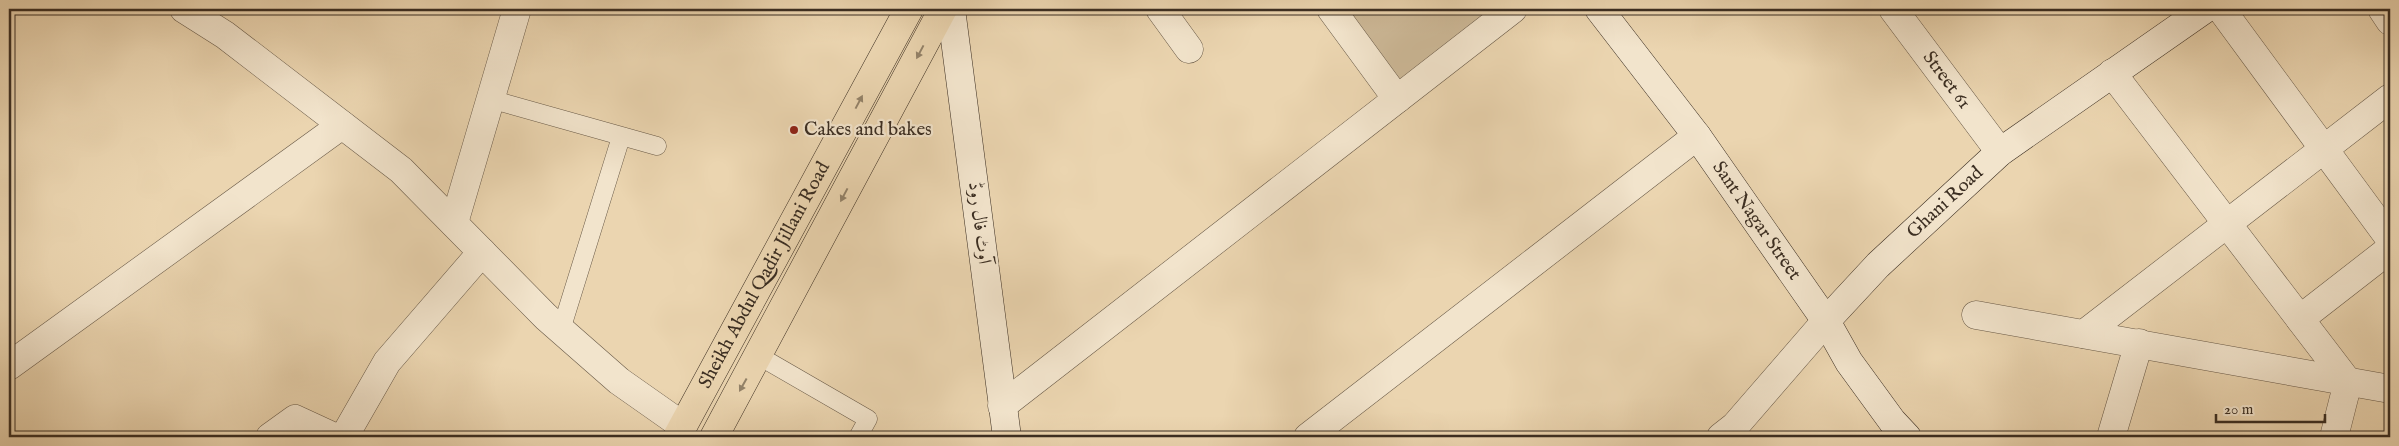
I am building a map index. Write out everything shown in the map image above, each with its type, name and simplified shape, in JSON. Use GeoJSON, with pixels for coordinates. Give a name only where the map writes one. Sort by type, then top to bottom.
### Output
{"type":"FeatureCollection","features":[{"type":"Feature","properties":{"kind":"main road","name":"Sheikh Abdul Qadir Jillani Road"},"geometry":{"type":"LineString","coordinates":[[680,432],[909,9]]}},
{"type":"Feature","properties":{"kind":"main road","name":"Sheikh Abdul Qadir Jillani Road"},"geometry":{"type":"LineString","coordinates":[[714,437],[943,9]]}},
{"type":"Feature","properties":{"kind":"street"},"geometry":{"type":"LineString","coordinates":[[184,9],[225,35],[400,170],[561,330],[680,432]]}},
{"type":"Feature","properties":{"kind":"street"},"geometry":{"type":"LineString","coordinates":[[454,223],[517,9]]}},
{"type":"Feature","properties":{"kind":"street","name":"آوٹ فال روڈ"},"geometry":{"type":"LineString","coordinates":[[952,9],[1007,437]]}},
{"type":"Feature","properties":{"kind":"street"},"geometry":{"type":"LineString","coordinates":[[1160,9],[1189,49]]}},
{"type":"Feature","properties":{"kind":"street"},"geometry":{"type":"LineString","coordinates":[[1331,9],[1397,99]]}},
{"type":"Feature","properties":{"kind":"street"},"geometry":{"type":"LineString","coordinates":[[1002,406],[1513,9]]}},
{"type":"Feature","properties":{"kind":"street","name":"Sant Nagar Street"},"geometry":{"type":"LineString","coordinates":[[1599,9],[1697,136],[1826,321],[1849,362],[1892,421],[1907,437]]}},
{"type":"Feature","properties":{"kind":"street","name":"Street 61"},"geometry":{"type":"LineString","coordinates":[[1893,9],[2000,152]]}},
{"type":"Feature","properties":{"kind":"street","name":"Ghani Road"},"geometry":{"type":"LineString","coordinates":[[1721,437],[1735,426],[1878,264],[2000,152],[2205,9]]}},
{"type":"Feature","properties":{"kind":"street"},"geometry":{"type":"LineString","coordinates":[[2221,9],[2390,239]]}},
{"type":"Feature","properties":{"kind":"street"},"geometry":{"type":"LineString","coordinates":[[2382,9],[2390,21]]}},
{"type":"Feature","properties":{"kind":"street"},"geometry":{"type":"LineString","coordinates":[[2112,73],[2348,382]]}},
{"type":"Feature","properties":{"kind":"street"},"geometry":{"type":"LineString","coordinates":[[2084,334],[2226,222],[2390,98]]}},
{"type":"Feature","properties":{"kind":"street"},"geometry":{"type":"LineString","coordinates":[[9,366],[342,125]]}},
{"type":"Feature","properties":{"kind":"street"},"geometry":{"type":"LineString","coordinates":[[1308,437],[1697,136]]}},
{"type":"Feature","properties":{"kind":"street"},"geometry":{"type":"LineString","coordinates":[[2300,319],[2390,249]]}},
{"type":"Feature","properties":{"kind":"street"},"geometry":{"type":"LineString","coordinates":[[344,437],[387,362],[482,252]]}},
{"type":"Feature","properties":{"kind":"street"},"geometry":{"type":"LineString","coordinates":[[1976,315],[2390,389]]}},
{"type":"Feature","properties":{"kind":"street"},"geometry":{"type":"LineString","coordinates":[[2111,437],[2139,343]]}},
{"type":"Feature","properties":{"kind":"street"},"geometry":{"type":"LineString","coordinates":[[2334,437],[2348,382]]}},
{"type":"Feature","properties":{"kind":"street"},"geometry":{"type":"LineString","coordinates":[[270,437],[295,419],[334,437]]}},
{"type":"Feature","properties":{"kind":"lane"},"geometry":{"type":"LineString","coordinates":[[490,100],[657,146]]}},
{"type":"Feature","properties":{"kind":"lane"},"geometry":{"type":"LineString","coordinates":[[561,330],[621,136]]}},
{"type":"Feature","properties":{"kind":"lane"},"geometry":{"type":"LineString","coordinates":[[759,356],[868,419],[858,437]]}},
{"type":"Feature","properties":{"kind":"shaded area"},"geometry":{"type":"Polygon","coordinates":[[[1331,9],[1513,9],[1397,99],[1331,9]]]}},
{"type":"Feature","properties":{"kind":"place","name":"Cakes and bakes"},"geometry":{"type":"Point","coordinates":[794,130]}}]}
